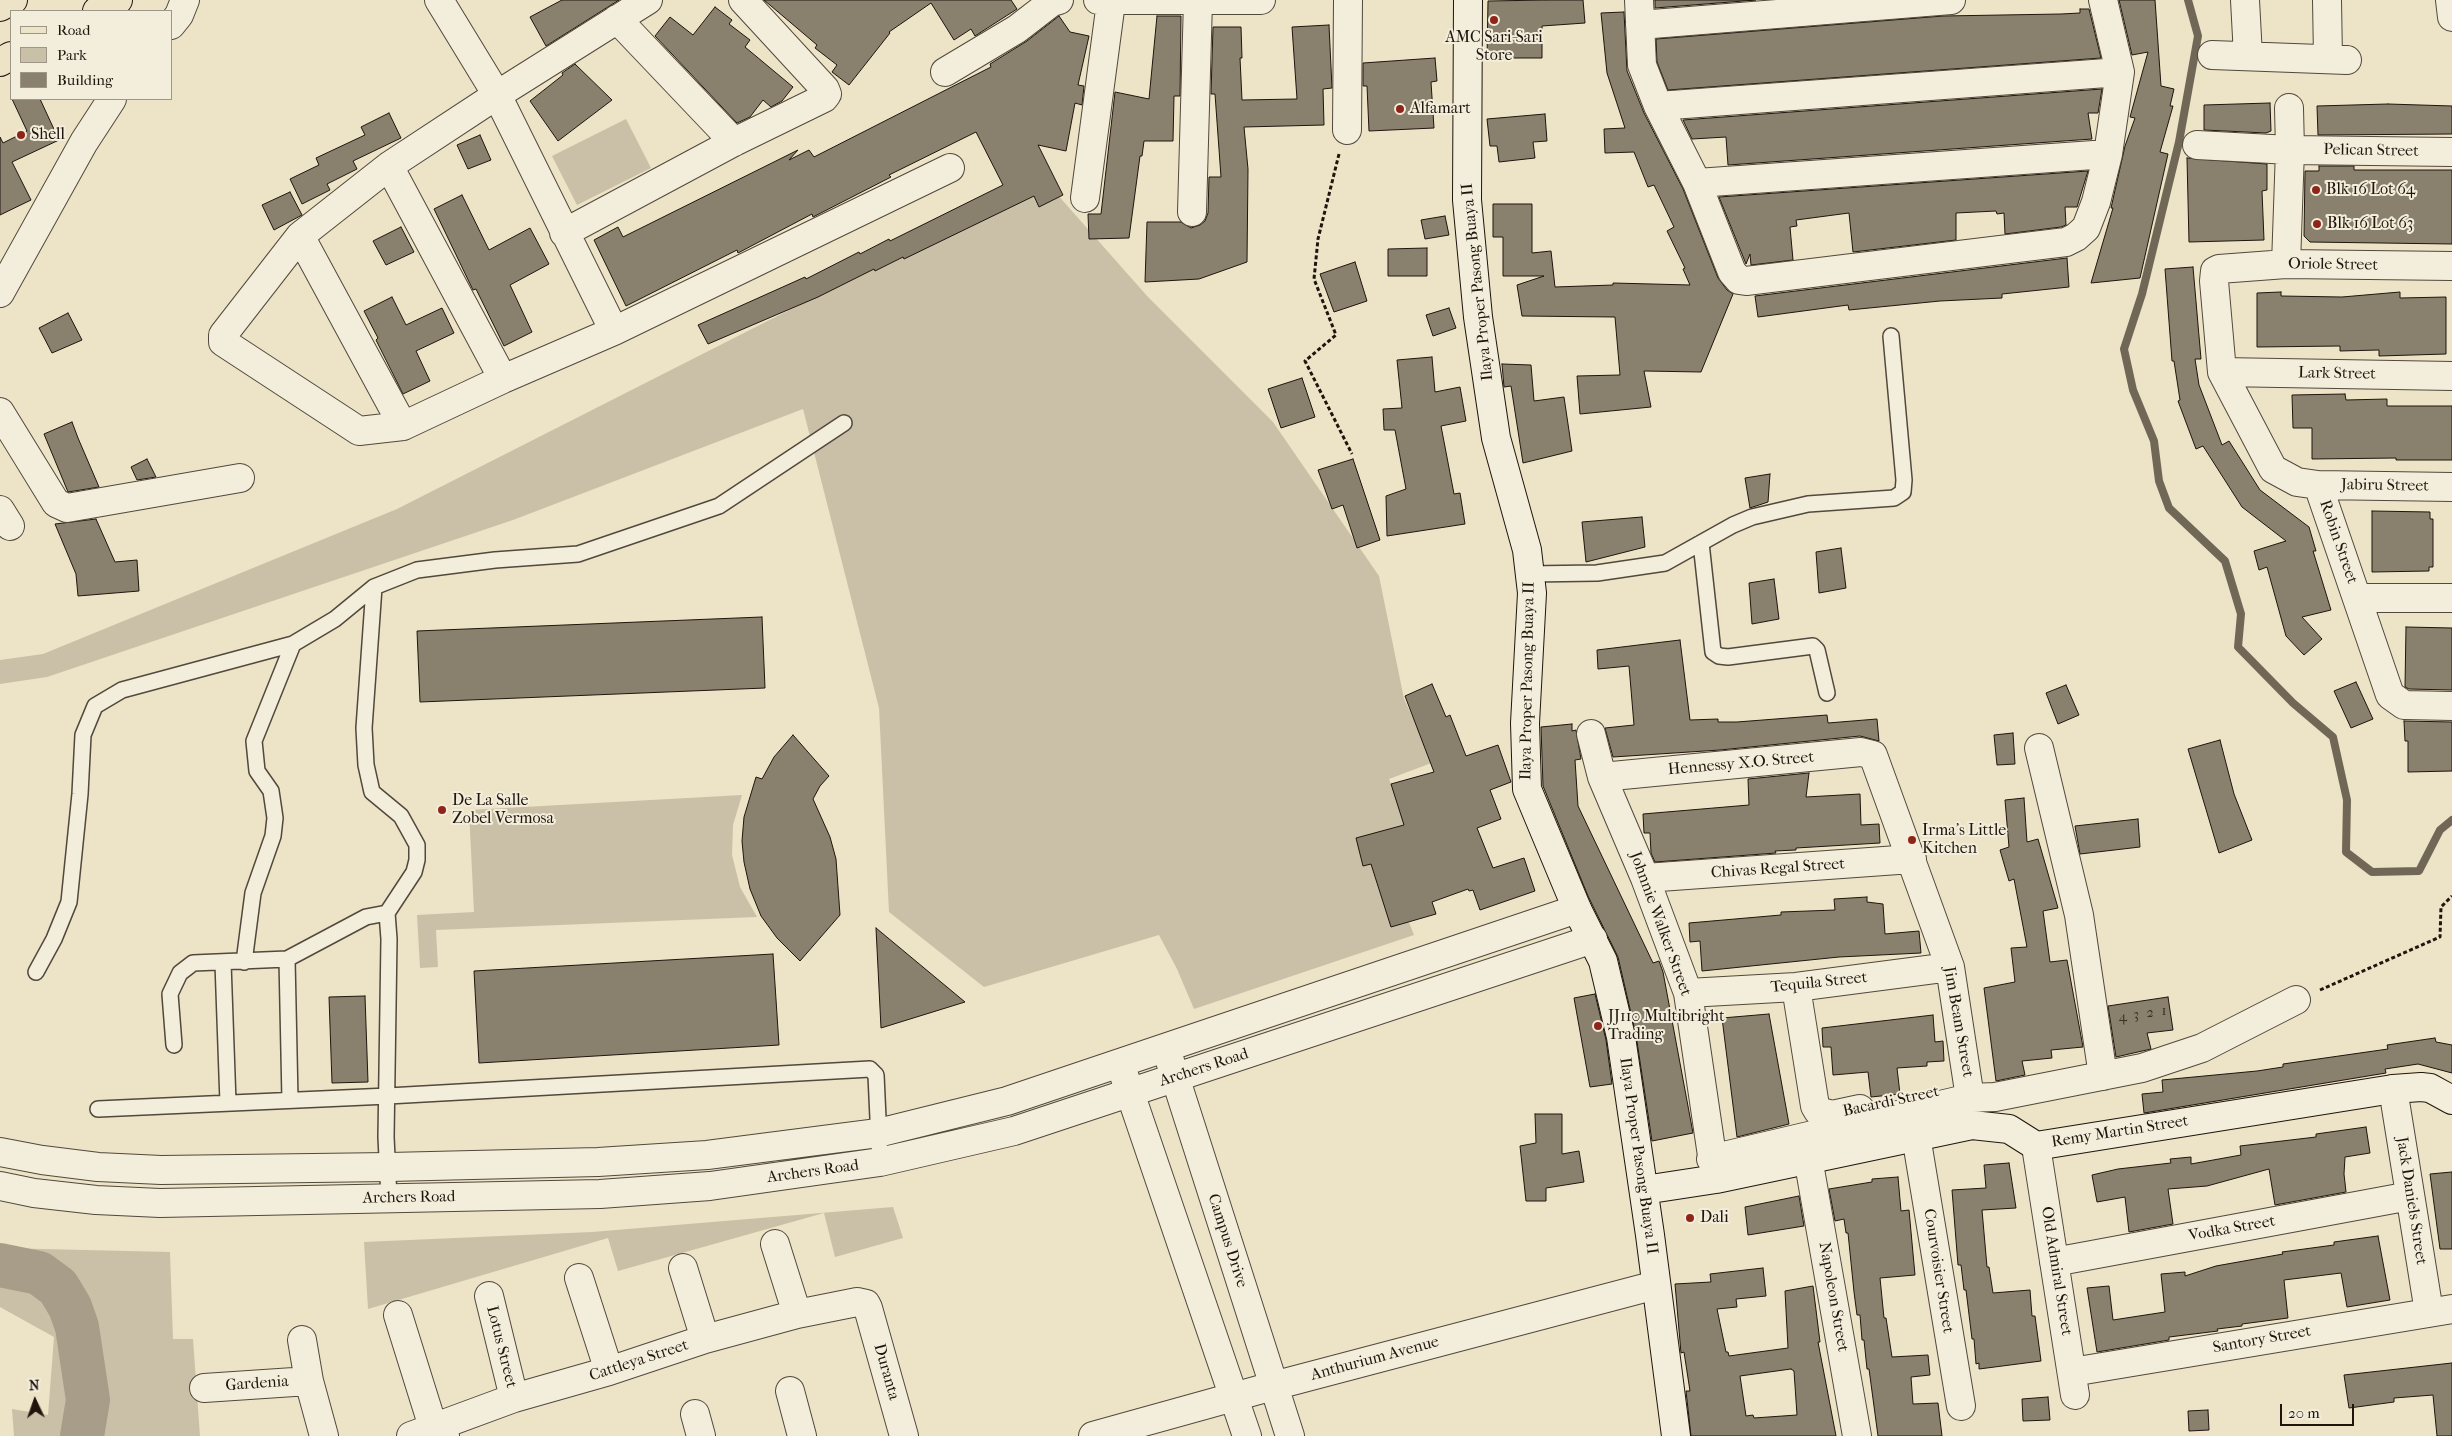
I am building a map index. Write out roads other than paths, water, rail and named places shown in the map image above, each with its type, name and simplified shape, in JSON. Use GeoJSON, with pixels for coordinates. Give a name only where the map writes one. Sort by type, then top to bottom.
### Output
{"type":"FeatureCollection","features":[{"type":"Feature","properties":{"kind":"main road"},"geometry":{"type":"LineString","coordinates":[[0,7],[13,0]]}},
{"type":"Feature","properties":{"kind":"main road"},"geometry":{"type":"LineString","coordinates":[[99,10],[118,0]]}},
{"type":"Feature","properties":{"kind":"street"},"geometry":{"type":"LineString","coordinates":[[172,24],[179,15],[186,0]]}},
{"type":"Feature","properties":{"kind":"street"},"geometry":{"type":"LineString","coordinates":[[439,0],[497,95],[614,331]]}},
{"type":"Feature","properties":{"kind":"street"},"geometry":{"type":"LineString","coordinates":[[648,0],[389,166],[300,236],[223,335],[223,342],[359,431],[403,426],[503,379],[614,331],[950,168]]}},
{"type":"Feature","properties":{"kind":"street"},"geometry":{"type":"LineString","coordinates":[[564,233],[734,142],[824,98],[827,94],[825,89],[743,0]]}},
{"type":"Feature","properties":{"kind":"street"},"geometry":{"type":"LineString","coordinates":[[945,72],[1017,29],[1052,2],[1059,0]]}},
{"type":"Feature","properties":{"kind":"street"},"geometry":{"type":"LineString","coordinates":[[1085,198],[1105,1],[1260,0]]}},
{"type":"Feature","properties":{"kind":"street"},"geometry":{"type":"LineString","coordinates":[[1347,130],[1348,0]]}},
{"type":"Feature","properties":{"kind":"street","name":"Ilaya Proper Pasong Buaya II"},"geometry":{"type":"LineString","coordinates":[[1468,0],[1467,200],[1478,317],[1496,438],[1526,550],[1532,593],[1525,723],[1527,789],[1577,908],[1603,961],[1621,1037],[1644,1190],[1676,1436]]}},
{"type":"Feature","properties":{"kind":"street"},"geometry":{"type":"LineString","coordinates":[[1951,0],[1639,13],[1642,65],[1658,106],[1697,183],[1732,272],[1739,280],[1746,281],[2066,242],[2086,228],[2096,202],[2108,154],[2120,72],[2103,0]]}},
{"type":"Feature","properties":{"kind":"street"},"geometry":{"type":"LineString","coordinates":[[2246,0],[2248,56]]}},
{"type":"Feature","properties":{"kind":"street"},"geometry":{"type":"LineString","coordinates":[[2212,55],[2337,59],[2327,0]]}},
{"type":"Feature","properties":{"kind":"street"},"geometry":{"type":"LineString","coordinates":[[2450,0],[2452,17]]}},
{"type":"Feature","properties":{"kind":"street"},"geometry":{"type":"LineString","coordinates":[[1192,212],[1198,1]]}},
{"type":"Feature","properties":{"kind":"street"},"geometry":{"type":"LineString","coordinates":[[617,19],[734,142]]}},
{"type":"Feature","properties":{"kind":"street"},"geometry":{"type":"LineString","coordinates":[[1658,106],[2120,72]]}},
{"type":"Feature","properties":{"kind":"street"},"geometry":{"type":"LineString","coordinates":[[0,293],[84,142],[111,100]]}},
{"type":"Feature","properties":{"kind":"street"},"geometry":{"type":"LineString","coordinates":[[2286,264],[2290,150],[2289,108]]}},
{"type":"Feature","properties":{"kind":"street","name":"Pelican Street"},"geometry":{"type":"LineString","coordinates":[[2197,145],[2290,150],[2452,152]]}},
{"type":"Feature","properties":{"kind":"street"},"geometry":{"type":"LineString","coordinates":[[1697,183],[2108,154]]}},
{"type":"Feature","properties":{"kind":"street"},"geometry":{"type":"LineString","coordinates":[[389,166],[503,379]]}},
{"type":"Feature","properties":{"kind":"street"},"geometry":{"type":"LineString","coordinates":[[300,236],[403,426]]}},
{"type":"Feature","properties":{"kind":"street","name":"Oriole Street"},"geometry":{"type":"LineString","coordinates":[[2216,271],[2225,268],[2286,264],[2452,266]]}},
{"type":"Feature","properties":{"kind":"street","name":"Robin Street"},"geometry":{"type":"LineString","coordinates":[[2216,271],[2214,281],[2222,372],[2273,469],[2297,482],[2318,485],[2357,598],[2385,688],[2396,701],[2415,706],[2452,706]]}},
{"type":"Feature","properties":{"kind":"street","name":"Lark Street"},"geometry":{"type":"LineString","coordinates":[[2222,372],[2452,376]]}},
{"type":"Feature","properties":{"kind":"street"},"geometry":{"type":"LineString","coordinates":[[0,412],[56,503],[66,508],[240,478]]}},
{"type":"Feature","properties":{"kind":"street","name":"Jabiru Street"},"geometry":{"type":"LineString","coordinates":[[2318,485],[2452,487]]}},
{"type":"Feature","properties":{"kind":"street"},"geometry":{"type":"LineString","coordinates":[[2357,598],[2452,598]]}},
{"type":"Feature","properties":{"kind":"street","name":"Johnnie Walker Street"},"geometry":{"type":"LineString","coordinates":[[1591,734],[1602,777],[1645,878],[1688,993],[1714,1169]]}},
{"type":"Feature","properties":{"kind":"street"},"geometry":{"type":"LineString","coordinates":[[2039,748],[2079,915],[2103,1076]]}},
{"type":"Feature","properties":{"kind":"street","name":"Hennessy X.O. Street"},"geometry":{"type":"LineString","coordinates":[[1602,777],[1861,752],[1873,755],[1876,760]]}},
{"type":"Feature","properties":{"kind":"street","name":"Jim Beam Street"},"geometry":{"type":"LineString","coordinates":[[1876,760],[1950,967],[1970,1092]]}},
{"type":"Feature","properties":{"kind":"street","name":"Chivas Regal Street"},"geometry":{"type":"LineString","coordinates":[[1645,878],[1912,859]]}},
{"type":"Feature","properties":{"kind":"street","name":"Archers Road"},"geometry":{"type":"LineString","coordinates":[[0,1152],[89,1166],[161,1170],[389,1167],[598,1162],[707,1155],[878,1133],[1007,1101],[1120,1061],[1577,908]]}},
{"type":"Feature","properties":{"kind":"street","name":"Archers Road"},"geometry":{"type":"LineString","coordinates":[[0,1186],[34,1193],[96,1200],[160,1203],[600,1194],[710,1186],[880,1162],[1014,1131],[1593,939]]}},
{"type":"Feature","properties":{"kind":"street","name":"Tequila Street"},"geometry":{"type":"LineString","coordinates":[[1688,993],[1796,987],[1950,967]]}},
{"type":"Feature","properties":{"kind":"street","name":"Bacardi Street"},"geometry":{"type":"LineString","coordinates":[[1796,987],[1815,1106],[1818,1111],[1832,1114],[1970,1092]]}},
{"type":"Feature","properties":{"kind":"street"},"geometry":{"type":"LineString","coordinates":[[1714,1169],[1970,1092],[1995,1097],[2142,1068],[2202,1048],[2296,1000]]}},
{"type":"Feature","properties":{"kind":"street","name":"Campus Drive"},"geometry":{"type":"LineString","coordinates":[[1166,1046],[1290,1436]]}},
{"type":"Feature","properties":{"kind":"street"},"geometry":{"type":"LineString","coordinates":[[1120,1061],[1247,1436]]}},
{"type":"Feature","properties":{"kind":"street","name":"Remy Martin Street"},"geometry":{"type":"LineString","coordinates":[[1644,1190],[1714,1169],[1808,1158],[1972,1125],[2009,1129],[2036,1146],[2392,1089],[2430,1088],[2452,1100]]}},
{"type":"Feature","properties":{"kind":"street","name":"Jack Daniels Street"},"geometry":{"type":"LineString","coordinates":[[2392,1089],[2410,1196],[2440,1310]]}},
{"type":"Feature","properties":{"kind":"street","name":"Courvoisier Street"},"geometry":{"type":"LineString","coordinates":[[1916,1136],[1961,1406]]}},
{"type":"Feature","properties":{"kind":"street","name":"Old Admiral Street"},"geometry":{"type":"LineString","coordinates":[[2036,1146],[2073,1384]]}},
{"type":"Feature","properties":{"kind":"street","name":"Napoleon Street"},"geometry":{"type":"LineString","coordinates":[[1808,1158],[1857,1436]]}},
{"type":"Feature","properties":{"kind":"street","name":"Vodka Street"},"geometry":{"type":"LineString","coordinates":[[2054,1262],[2410,1196]]}},
{"type":"Feature","properties":{"kind":"street"},"geometry":{"type":"LineString","coordinates":[[775,1244],[797,1314]]}},
{"type":"Feature","properties":{"kind":"street"},"geometry":{"type":"LineString","coordinates":[[683,1268],[705,1339]]}},
{"type":"Feature","properties":{"kind":"street"},"geometry":{"type":"LineString","coordinates":[[579,1278],[609,1371]]}},
{"type":"Feature","properties":{"kind":"street","name":"Anthurium Avenue"},"geometry":{"type":"LineString","coordinates":[[1093,1436],[1273,1386],[1656,1285]]}},
{"type":"Feature","properties":{"kind":"street","name":"Lotus Street"},"geometry":{"type":"LineString","coordinates":[[489,1296],[514,1398]]}},
{"type":"Feature","properties":{"kind":"street","name":"Cattleya Street"},"geometry":{"type":"LineString","coordinates":[[430,1433],[514,1398],[609,1371],[705,1339],[797,1314],[857,1302],[866,1304],[868,1308]]}},
{"type":"Feature","properties":{"kind":"street","name":"Duranta"},"geometry":{"type":"LineString","coordinates":[[868,1308],[904,1436]]}},
{"type":"Feature","properties":{"kind":"street","name":"Santory Street"},"geometry":{"type":"LineString","coordinates":[[2073,1384],[2440,1310]]}},
{"type":"Feature","properties":{"kind":"street"},"geometry":{"type":"LineString","coordinates":[[398,1315],[430,1433]]}},
{"type":"Feature","properties":{"kind":"street"},"geometry":{"type":"LineString","coordinates":[[302,1340],[309,1381],[324,1436]]}},
{"type":"Feature","properties":{"kind":"street","name":"Gardenia"},"geometry":{"type":"LineString","coordinates":[[204,1388],[309,1381]]}},
{"type":"Feature","properties":{"kind":"street"},"geometry":{"type":"LineString","coordinates":[[790,1391],[802,1436]]}},
{"type":"Feature","properties":{"kind":"lane"},"geometry":{"type":"LineString","coordinates":[[1529,574],[1597,573],[1665,563],[1752,517],[1808,504],[1894,498],[1903,492],[1904,480],[1891,336]]}},
{"type":"Feature","properties":{"kind":"lane"},"geometry":{"type":"LineString","coordinates":[[36,972],[54,939],[69,902],[80,794],[83,735],[95,706],[122,690],[293,644],[335,619],[374,587],[417,570],[495,560],[578,554],[719,506],[844,423]]}},
{"type":"Feature","properties":{"kind":"lane"},"geometry":{"type":"LineString","coordinates":[[1701,543],[1713,652],[1719,656],[1728,657],[1814,646],[1817,650],[1827,693]]}},
{"type":"Feature","properties":{"kind":"lane"},"geometry":{"type":"LineString","coordinates":[[374,587],[364,728],[366,765],[372,792],[401,816],[417,845],[417,860],[414,872],[387,913],[389,939],[386,1137],[389,1167],[389,1198]]}},
{"type":"Feature","properties":{"kind":"lane"},"geometry":{"type":"LineString","coordinates":[[244,962],[253,893],[273,836],[275,818],[271,791],[257,771],[254,741],[293,644]]}},
{"type":"Feature","properties":{"kind":"lane"},"geometry":{"type":"LineString","coordinates":[[174,1045],[170,994],[180,973],[192,963],[287,959],[366,917],[387,913]]}},
{"type":"Feature","properties":{"kind":"lane"},"geometry":{"type":"LineString","coordinates":[[287,959],[290,1100]]}},
{"type":"Feature","properties":{"kind":"lane"},"geometry":{"type":"LineString","coordinates":[[223,963],[228,1103]]}},
{"type":"Feature","properties":{"kind":"lane"},"geometry":{"type":"LineString","coordinates":[[98,1109],[388,1096],[870,1069],[876,1075],[880,1162]]}},
{"type":"Feature","properties":{"kind":"waterway"},"geometry":{"type":"LineString","coordinates":[[2188,0],[2198,36],[2179,142],[2142,294],[2124,349],[2133,390],[2154,441],[2159,481],[2169,508],[2225,561],[2241,614],[2238,647],[2293,703],[2333,737],[2347,800],[2346,852],[2372,872],[2419,871],[2440,830],[2452,820]]}},
{"type":"Feature","properties":{"kind":"waterway"},"geometry":{"type":"LineString","coordinates":[[0,1265],[39,1273],[58,1287],[70,1307],[77,1327],[88,1400],[82,1436]]}},
{"type":"Feature","properties":{"kind":"place","name":"AMC Sari-Sari Store"},"geometry":{"type":"Point","coordinates":[1494,20]}},
{"type":"Feature","properties":{"kind":"place","name":"Alfamart"},"geometry":{"type":"Point","coordinates":[1400,109]}},
{"type":"Feature","properties":{"kind":"place","name":"Shell"},"geometry":{"type":"Point","coordinates":[21,135]}},
{"type":"Feature","properties":{"kind":"place","name":"Blk 16 Lot 64"},"geometry":{"type":"Point","coordinates":[2316,190]}},
{"type":"Feature","properties":{"kind":"place","name":"Blk 16 Lot 63"},"geometry":{"type":"Point","coordinates":[2317,224]}},
{"type":"Feature","properties":{"kind":"place","name":"De La Salle Zobel Vermosa"},"geometry":{"type":"Point","coordinates":[442,810]}},
{"type":"Feature","properties":{"kind":"place","name":"Irma's Little Kitchen"},"geometry":{"type":"Point","coordinates":[1912,840]}},
{"type":"Feature","properties":{"kind":"place","name":"JJ110 Multibright Trading"},"geometry":{"type":"Point","coordinates":[1598,1026]}},
{"type":"Feature","properties":{"kind":"place","name":"Dali"},"geometry":{"type":"Point","coordinates":[1690,1218]}}]}
